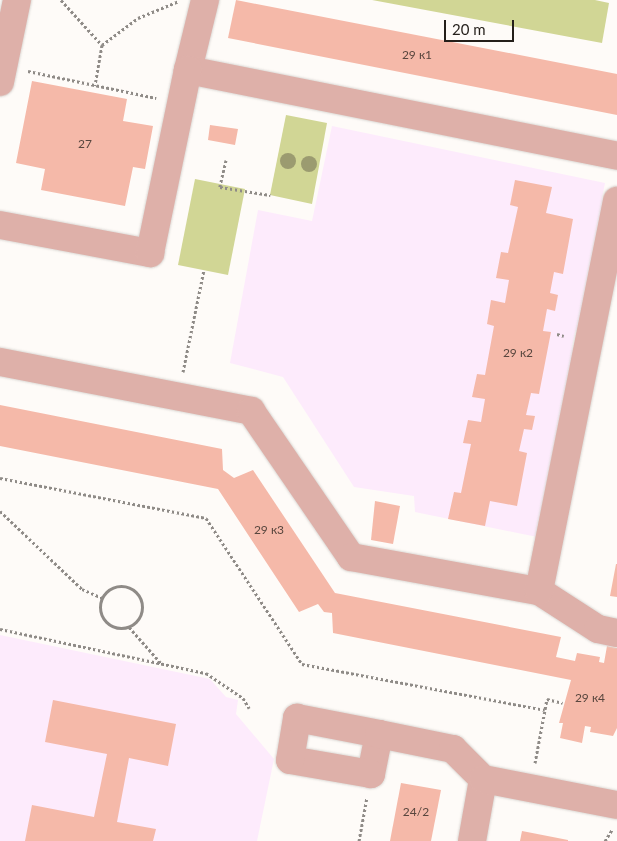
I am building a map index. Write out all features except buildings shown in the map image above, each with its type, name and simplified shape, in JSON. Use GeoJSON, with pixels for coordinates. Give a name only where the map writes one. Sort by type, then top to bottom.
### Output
{"type":"FeatureCollection","features":[{"type":"Feature","properties":{"kind":"lane"},"geometry":{"type":"LineString","coordinates":[[2,63],[17,0]]}},
{"type":"Feature","properties":{"kind":"lane"},"geometry":{"type":"LineString","coordinates":[[0,225],[150,253],[188,70],[205,0]]}},
{"type":"Feature","properties":{"kind":"lane"},"geometry":{"type":"LineString","coordinates":[[188,70],[617,156]]}},
{"type":"Feature","properties":{"kind":"lane"},"geometry":{"type":"LineString","coordinates":[[539,591],[617,201]]}},
{"type":"Feature","properties":{"kind":"lane"},"geometry":{"type":"LineString","coordinates":[[0,362],[251,411],[350,557],[539,591],[598,629],[617,633]]}},
{"type":"Feature","properties":{"kind":"lane"},"geometry":{"type":"LineString","coordinates":[[378,734],[371,774],[290,760],[297,718],[378,734],[453,749],[483,779],[617,805]]}},
{"type":"Feature","properties":{"kind":"lane"},"geometry":{"type":"LineString","coordinates":[[472,841],[483,779]]}},
{"type":"Feature","properties":{"kind":"path"},"geometry":{"type":"LineString","coordinates":[[61,0],[102,46]]}},
{"type":"Feature","properties":{"kind":"path"},"geometry":{"type":"LineString","coordinates":[[95,85],[102,46],[138,18],[182,0]]}},
{"type":"Feature","properties":{"kind":"path"},"geometry":{"type":"LineString","coordinates":[[2,63],[181,104]]}},
{"type":"Feature","properties":{"kind":"path"},"geometry":{"type":"LineString","coordinates":[[226,160],[220,187],[270,196]]}},
{"type":"Feature","properties":{"kind":"path"},"geometry":{"type":"LineString","coordinates":[[178,397],[204,270]]}},
{"type":"Feature","properties":{"kind":"path"},"geometry":{"type":"LineString","coordinates":[[0,478],[206,518],[302,664],[545,710]]}},
{"type":"Feature","properties":{"kind":"path"},"geometry":{"type":"LineString","coordinates":[[0,511],[82,589],[102,598]]}},
{"type":"Feature","properties":{"kind":"path"},"geometry":{"type":"LineString","coordinates":[[129,627],[141,612],[136,593],[118,586],[102,598],[100,608],[109,625],[129,627],[161,663]]}},
{"type":"Feature","properties":{"kind":"path"},"geometry":{"type":"LineString","coordinates":[[0,629],[206,673],[244,698],[249,708]]}},
{"type":"Feature","properties":{"kind":"path"},"geometry":{"type":"LineString","coordinates":[[531,788],[547,699],[563,703]]}},
{"type":"Feature","properties":{"kind":"path"},"geometry":{"type":"LineString","coordinates":[[359,841],[371,774]]}},
{"type":"Feature","properties":{"kind":"path"},"geometry":{"type":"LineString","coordinates":[[605,841],[617,824]]}},
{"type":"Feature","properties":{"kind":"shaded area"},"geometry":{"type":"Polygon","coordinates":[[[332,126],[605,183],[602,198],[611,205],[584,323],[575,332],[572,347],[576,355],[542,538],[415,512],[414,496],[354,487],[283,377],[230,363],[258,210],[312,221],[332,126]]]}},
{"type":"Feature","properties":{"kind":"shaded area"},"geometry":{"type":"Polygon","coordinates":[[[0,635],[210,679],[226,697],[238,700],[236,714],[274,759],[257,841],[0,841],[0,635]]]}},
{"type":"Feature","properties":{"kind":"green space"},"geometry":{"type":"Polygon","coordinates":[[[372,0],[595,0],[609,3],[602,43],[372,0]]]}},
{"type":"Feature","properties":{"kind":"green space"},"geometry":{"type":"Polygon","coordinates":[[[286,115],[327,123],[312,204],[270,195],[286,115]]]}},
{"type":"Feature","properties":{"kind":"green space"},"geometry":{"type":"Polygon","coordinates":[[[195,179],[245,189],[228,275],[178,265],[195,179]]]}}]}
